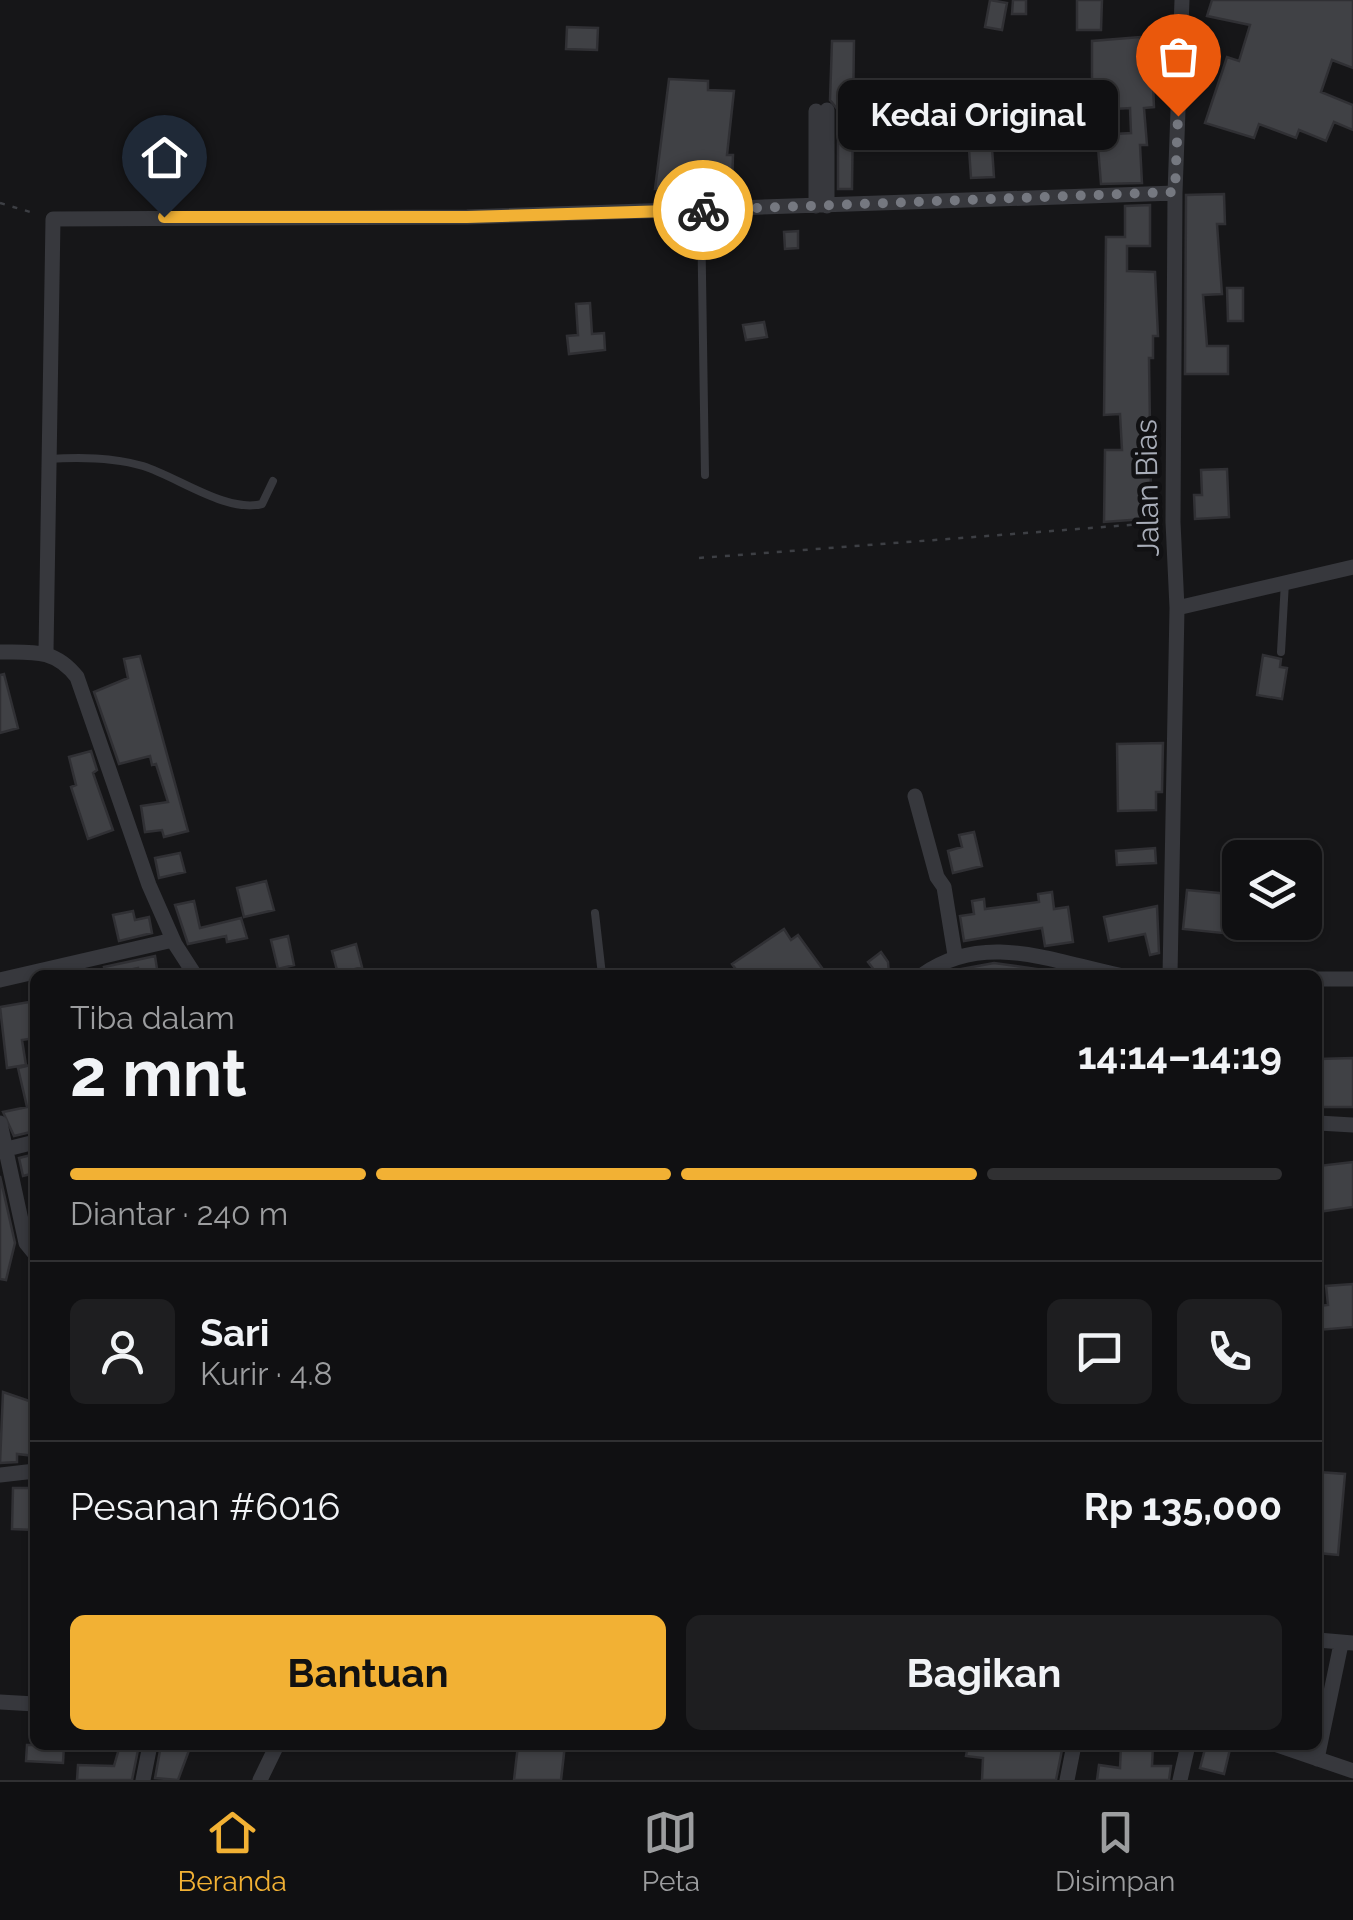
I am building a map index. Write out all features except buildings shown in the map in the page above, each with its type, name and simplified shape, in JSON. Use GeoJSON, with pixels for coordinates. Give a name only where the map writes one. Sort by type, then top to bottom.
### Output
{"type":"FeatureCollection","features":[{"type":"Feature","properties":{"kind":"street","name":"Jalan Bias"},"geometry":{"type":"LineString","coordinates":[[1170,970],[1177,608],[1173,522],[1175,192],[1182,0]]}},
{"type":"Feature","properties":{"kind":"street"},"geometry":{"type":"LineString","coordinates":[[821,206],[822,110]]}},
{"type":"Feature","properties":{"kind":"street"},"geometry":{"type":"LineString","coordinates":[[46,652],[53,219],[467,217],[1175,192]]}},
{"type":"Feature","properties":{"kind":"street"},"geometry":{"type":"LineString","coordinates":[[1177,608],[1353,566]]}},
{"type":"Feature","properties":{"kind":"street"},"geometry":{"type":"LineString","coordinates":[[0,652],[46,652],[64,661],[77,677],[149,886],[173,940],[192,970]]}},
{"type":"Feature","properties":{"kind":"street"},"geometry":{"type":"LineString","coordinates":[[916,796],[936,874],[944,887],[955,956]]}},
{"type":"Feature","properties":{"kind":"street"},"geometry":{"type":"LineString","coordinates":[[53,970],[173,940]]}},
{"type":"Feature","properties":{"kind":"street"},"geometry":{"type":"LineString","coordinates":[[931,970],[955,956],[1007,950],[1046,967],[1073,970]]}},
{"type":"Feature","properties":{"kind":"street"},"geometry":{"type":"LineString","coordinates":[[0,980],[30,975]]}},
{"type":"Feature","properties":{"kind":"street"},"geometry":{"type":"LineString","coordinates":[[1322,980],[1353,979]]}},
{"type":"Feature","properties":{"kind":"street"},"geometry":{"type":"LineString","coordinates":[[0,1122],[30,1248]]}},
{"type":"Feature","properties":{"kind":"street"},"geometry":{"type":"LineString","coordinates":[[1322,1123],[1353,1125]]}},
{"type":"Feature","properties":{"kind":"street"},"geometry":{"type":"LineString","coordinates":[[7,1149],[30,1143]]}},
{"type":"Feature","properties":{"kind":"street"},"geometry":{"type":"LineString","coordinates":[[0,1474],[30,1471]]}},
{"type":"Feature","properties":{"kind":"street"},"geometry":{"type":"LineString","coordinates":[[1322,1641],[1347,1644],[1322,1740]]}},
{"type":"Feature","properties":{"kind":"street"},"geometry":{"type":"LineString","coordinates":[[0,1702],[30,1704]]}},
{"type":"Feature","properties":{"kind":"street"},"geometry":{"type":"LineString","coordinates":[[143,1780],[149,1750]]}},
{"type":"Feature","properties":{"kind":"street"},"geometry":{"type":"LineString","coordinates":[[260,1780],[275,1750]]}},
{"type":"Feature","properties":{"kind":"street"},"geometry":{"type":"LineString","coordinates":[[1067,1780],[1073,1750]]}},
{"type":"Feature","properties":{"kind":"street"},"geometry":{"type":"LineString","coordinates":[[1180,1780],[1187,1750]]}},
{"type":"Feature","properties":{"kind":"street"},"geometry":{"type":"LineString","coordinates":[[1291,1750],[1353,1771]]}},
{"type":"Feature","properties":{"kind":"street"},"geometry":{"type":"LineString","coordinates":[[1317,1759],[1319,1750]]}},
{"type":"Feature","properties":{"kind":"lane"},"geometry":{"type":"LineString","coordinates":[[700,210],[705,475]]}},
{"type":"Feature","properties":{"kind":"lane"},"geometry":{"type":"LineString","coordinates":[[48,459],[80,457],[142,466],[242,506],[262,504],[273,481]]}},
{"type":"Feature","properties":{"kind":"lane"},"geometry":{"type":"LineString","coordinates":[[1281,652],[1286,582]]}},
{"type":"Feature","properties":{"kind":"lane"},"geometry":{"type":"LineString","coordinates":[[594,913],[601,970]]}},
{"type":"Feature","properties":{"kind":"path"},"geometry":{"type":"LineString","coordinates":[[0,203],[53,219]]}},
{"type":"Feature","properties":{"kind":"path"},"geometry":{"type":"LineString","coordinates":[[698,558],[1173,522]]}},
{"type":"Feature","properties":{"kind":"way so far"},"geometry":{"type":"LineString","coordinates":[[703,210],[1175,192],[1178,116]]}},
{"type":"Feature","properties":{"kind":"place","name":"Kedai Original"},"geometry":{"type":"Point","coordinates":[1178,116]}},
{"type":"Feature","properties":{"kind":"route"},"geometry":{"type":"LineString","coordinates":[[164,217],[467,217],[703,210]]}}]}
